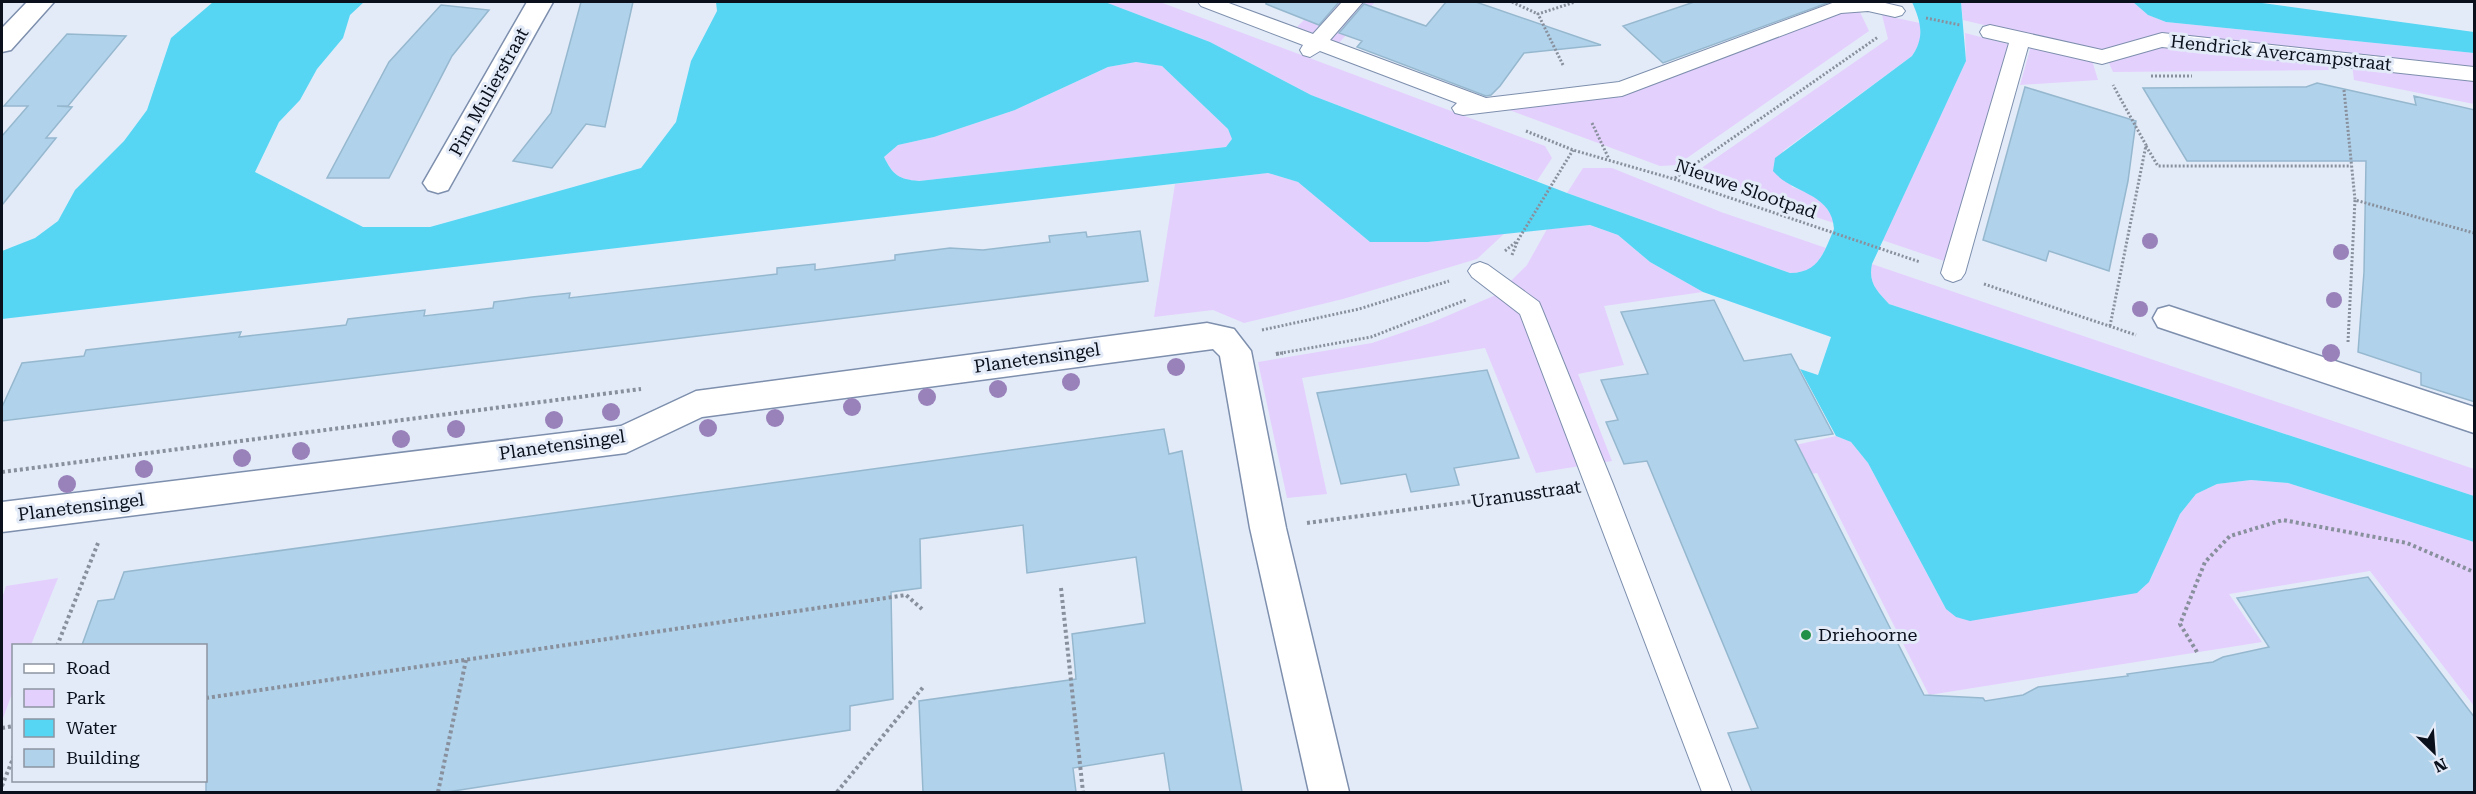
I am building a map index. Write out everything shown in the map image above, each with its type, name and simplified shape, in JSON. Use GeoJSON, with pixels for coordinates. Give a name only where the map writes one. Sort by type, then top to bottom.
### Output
{"type":"FeatureCollection","features":[{"type":"Feature","properties":{"kind":"street"},"geometry":{"type":"LineString","coordinates":[[2,44],[41,2]]}},
{"type":"Feature","properties":{"kind":"street","name":"Pim Mulierstraat"},"geometry":{"type":"LineString","coordinates":[[438,183],[540,2]]}},
{"type":"Feature","properties":{"kind":"street"},"geometry":{"type":"LineString","coordinates":[[1208,2],[1314,46],[1485,105]]}},
{"type":"Feature","properties":{"kind":"street"},"geometry":{"type":"LineString","coordinates":[[1314,46],[1353,2]]}},
{"type":"Feature","properties":{"kind":"street"},"geometry":{"type":"LineString","coordinates":[[1464,108],[1622,89],[1835,4],[1868,5],[1895,11]]}},
{"type":"Feature","properties":{"kind":"street","name":"Hendrick Avercampstraat"},"geometry":{"type":"LineString","coordinates":[[1990,32],[2102,57],[2162,40],[2475,74]]}},
{"type":"Feature","properties":{"kind":"street"},"geometry":{"type":"LineString","coordinates":[[1953,273],[2020,39]]}},
{"type":"Feature","properties":{"kind":"street"},"geometry":{"type":"LineString","coordinates":[[1488,277],[1530,309],[1600,484]]}},
{"type":"Feature","properties":{"kind":"street"},"geometry":{"type":"LineString","coordinates":[[2169,318],[2475,420]]}},
{"type":"Feature","properties":{"kind":"street","name":"Planetensingel"},"geometry":{"type":"LineString","coordinates":[[5,525],[114,503],[626,439],[696,404],[1207,335],[1230,350]]}},
{"type":"Feature","properties":{"kind":"street"},"geometry":{"type":"LineString","coordinates":[[1230,350],[1268,528],[1329,792]]}},
{"type":"Feature","properties":{"kind":"street","name":"Uranusstraat"},"geometry":{"type":"LineString","coordinates":[[1600,484],[1717,792]]}},
{"type":"Feature","properties":{"kind":"path"},"geometry":{"type":"LineString","coordinates":[[1512,2],[1538,14]]}},
{"type":"Feature","properties":{"kind":"path"},"geometry":{"type":"LineString","coordinates":[[1674,179],[1880,35],[1868,5]]}},
{"type":"Feature","properties":{"kind":"path"},"geometry":{"type":"LineString","coordinates":[[1895,11],[1990,32]]}},
{"type":"Feature","properties":{"kind":"path"},"geometry":{"type":"LineString","coordinates":[[2341,59],[2355,200],[2346,377]]}},
{"type":"Feature","properties":{"kind":"path"},"geometry":{"type":"LineString","coordinates":[[2108,76],[2158,166],[2351,166]]}},
{"type":"Feature","properties":{"kind":"path"},"geometry":{"type":"LineString","coordinates":[[2110,326],[2146,146]]}},
{"type":"Feature","properties":{"kind":"path","name":"Nieuwe Slootpad"},"geometry":{"type":"LineString","coordinates":[[1518,240],[1573,150],[1674,179],[1910,259]]}},
{"type":"Feature","properties":{"kind":"path"},"geometry":{"type":"LineString","coordinates":[[2355,200],[2475,233]]}},
{"type":"Feature","properties":{"kind":"path"},"geometry":{"type":"LineString","coordinates":[[1230,350],[1359,309],[1488,277],[1505,276],[1518,240]]}},
{"type":"Feature","properties":{"kind":"path"},"geometry":{"type":"LineString","coordinates":[[1230,350],[1371,337],[1457,305],[1488,277],[1518,240]]}},
{"type":"Feature","properties":{"kind":"path"},"geometry":{"type":"LineString","coordinates":[[2,472],[684,384],[696,404]]}},
{"type":"Feature","properties":{"kind":"path","name":"Uranusstraat"},"geometry":{"type":"LineString","coordinates":[[1268,528],[1600,484]]}},
{"type":"Feature","properties":{"kind":"path"},"geometry":{"type":"LineString","coordinates":[[57,644],[114,503]]}},
{"type":"Feature","properties":{"kind":"path"},"geometry":{"type":"LineString","coordinates":[[2197,652],[2180,624],[2205,562],[2230,536],[2283,520],[2407,543],[2475,572]]}},
{"type":"Feature","properties":{"kind":"path"},"geometry":{"type":"LineString","coordinates":[[1061,588],[1083,792]]}},
{"type":"Feature","properties":{"kind":"path"},"geometry":{"type":"LineString","coordinates":[[207,698],[906,596],[922,609]]}},
{"type":"Feature","properties":{"kind":"path"},"geometry":{"type":"LineString","coordinates":[[438,792],[466,660]]}},
{"type":"Feature","properties":{"kind":"path"},"geometry":{"type":"LineString","coordinates":[[837,792],[924,686]]}},
{"type":"Feature","properties":{"kind":"path"},"geometry":{"type":"LineString","coordinates":[[2,786],[12,761]]}},
{"type":"Feature","properties":{"kind":"green space"},"geometry":{"type":"Polygon","coordinates":[[[1105,2],[1160,2],[1545,146],[1552,158],[1537,181],[1311,95],[1210,42],[1105,2]]]}},
{"type":"Feature","properties":{"kind":"green space"},"geometry":{"type":"Polygon","coordinates":[[[1322,2],[1375,2],[1339,43],[1297,27],[1322,2]]]}},
{"type":"Feature","properties":{"kind":"green space"},"geometry":{"type":"Polygon","coordinates":[[[1961,2],[2133,2],[2148,15],[2166,22],[2474,53],[2474,70],[2195,38],[2097,52],[1963,20],[1961,2]]]}},
{"type":"Feature","properties":{"kind":"green space"},"geometry":{"type":"Polygon","coordinates":[[[1859,10],[1869,31],[1677,165],[1660,166],[1504,108],[1625,93],[1842,11],[1859,10]]]}},
{"type":"Feature","properties":{"kind":"green space"},"geometry":{"type":"Polygon","coordinates":[[[1882,15],[1920,23],[1921,41],[1912,56],[1783,151],[1792,187],[1818,199],[1828,209],[1834,223],[1690,176],[1888,39],[1882,15]]]}},
{"type":"Feature","properties":{"kind":"green space"},"geometry":{"type":"Polygon","coordinates":[[[1965,33],[2008,44],[1947,262],[1882,240],[1966,61],[1965,33]]]}},
{"type":"Feature","properties":{"kind":"green space"},"geometry":{"type":"Polygon","coordinates":[[[2164,45],[2330,63],[2331,70],[2113,72],[2108,61],[2164,45]]]}},
{"type":"Feature","properties":{"kind":"green space"},"geometry":{"type":"Polygon","coordinates":[[[2031,46],[2092,60],[2098,80],[2020,85],[2031,46]]]}},
{"type":"Feature","properties":{"kind":"green space"},"geometry":{"type":"Polygon","coordinates":[[[1136,62],[1162,66],[1228,129],[1233,139],[1226,147],[919,181],[897,175],[884,157],[898,145],[934,137],[1015,110],[1108,67],[1136,62]]]}},
{"type":"Feature","properties":{"kind":"green space"},"geometry":{"type":"Polygon","coordinates":[[[2352,64],[2474,79],[2474,104],[2354,80],[2352,64]]]}},
{"type":"Feature","properties":{"kind":"green space"},"geometry":{"type":"Polygon","coordinates":[[[1583,168],[1612,168],[1721,212],[1826,248],[1820,259],[1808,270],[1790,273],[1567,193],[1583,168]]]}},
{"type":"Feature","properties":{"kind":"green space"},"geometry":{"type":"Polygon","coordinates":[[[1268,173],[1298,182],[1370,242],[1428,242],[1506,232],[1477,259],[1343,299],[1244,323],[1213,310],[1154,317],[1175,184],[1268,173]]]}},
{"type":"Feature","properties":{"kind":"green space"},"geometry":{"type":"Polygon","coordinates":[[[1590,225],[1618,235],[1650,262],[1703,292],[1604,306],[1624,365],[1578,374],[1612,461],[1536,473],[1485,348],[1302,378],[1327,494],[1287,498],[1258,362],[1372,343],[1433,322],[1498,294],[1527,265],[1547,229],[1590,225]]]}},
{"type":"Feature","properties":{"kind":"green space"},"geometry":{"type":"Polygon","coordinates":[[[1872,264],[2474,469],[2474,496],[1889,304],[1872,282],[1872,264]]]}},
{"type":"Feature","properties":{"kind":"green space"},"geometry":{"type":"Polygon","coordinates":[[[1836,436],[1851,442],[1868,463],[1946,609],[2149,582],[2180,514],[2196,494],[2217,484],[2251,480],[2288,483],[2474,542],[2474,706],[2370,571],[2229,594],[2262,642],[1929,695],[1817,473],[1806,475],[1791,446],[1836,436]]]}},
{"type":"Feature","properties":{"kind":"green space"},"geometry":{"type":"Polygon","coordinates":[[[58,578],[31,644],[12,644],[12,694],[2,721],[2,598],[6,586],[58,578]]]}},
{"type":"Feature","properties":{"kind":"water"},"geometry":{"type":"Polygon","coordinates":[[[213,2],[364,2],[350,15],[343,38],[317,69],[300,100],[279,122],[255,172],[363,227],[430,227],[641,168],[676,122],[691,61],[717,11],[716,2],[1105,2],[1210,42],[1311,95],[1567,193],[1790,273],[1808,269],[1819,260],[1834,229],[1832,217],[1819,200],[1790,185],[1773,171],[1775,158],[1912,56],[1919,42],[1920,29],[1912,2],[1961,2],[1966,61],[1872,264],[1872,282],[1889,304],[2474,496],[2474,542],[2288,483],[2251,480],[2217,484],[2196,494],[2180,514],[2149,582],[2137,593],[1970,621],[1956,617],[1946,609],[1868,463],[1851,442],[1836,436],[1800,369],[1818,375],[1831,337],[1703,292],[1650,262],[1618,235],[1590,225],[1428,242],[1370,242],[1298,182],[1268,173],[2,319],[2,251],[35,238],[58,221],[75,190],[124,141],[147,110],[171,38],[213,2]],[[1136,62],[1108,67],[1015,110],[934,137],[898,145],[884,157],[897,175],[919,181],[1226,147],[1232,139],[1228,129],[1162,66],[1136,62]]]}},
{"type":"Feature","properties":{"kind":"water"},"geometry":{"type":"Polygon","coordinates":[[[2133,2],[2255,2],[2474,32],[2474,53],[2166,22],[2148,15],[2133,2]]]}},
{"type":"Feature","properties":{"kind":"building"},"geometry":{"type":"Polygon","coordinates":[[[581,2],[633,2],[605,127],[586,124],[552,168],[513,161],[551,113],[581,2]]]}},
{"type":"Feature","properties":{"kind":"building"},"geometry":{"type":"Polygon","coordinates":[[[1266,2],[1339,2],[1319,25],[1266,4],[1266,2]]]}},
{"type":"Feature","properties":{"kind":"building"},"geometry":{"type":"Polygon","coordinates":[[[1446,2],[1476,2],[1601,45],[1524,53],[1500,86],[1491,95],[1486,96],[1357,47],[1362,41],[1339,33],[1364,4],[1426,26],[1446,2]]]}},
{"type":"Feature","properties":{"kind":"building"},"geometry":{"type":"Polygon","coordinates":[[[1694,2],[1830,2],[1663,63],[1623,26],[1694,2]]]}},
{"type":"Feature","properties":{"kind":"building"},"geometry":{"type":"Polygon","coordinates":[[[441,5],[489,10],[452,56],[389,178],[327,178],[389,62],[441,5]]]}},
{"type":"Feature","properties":{"kind":"building"},"geometry":{"type":"Polygon","coordinates":[[[67,34],[126,36],[68,106],[57,106],[72,107],[46,138],[56,138],[2,205],[2,136],[28,106],[4,106],[67,34]]]}},
{"type":"Feature","properties":{"kind":"building"},"geometry":{"type":"Polygon","coordinates":[[[2317,83],[2416,105],[2414,96],[2475,110],[2475,402],[2421,385],[2421,373],[2358,352],[2364,272],[2366,161],[2187,161],[2143,88],[2306,87],[2317,83]]]}},
{"type":"Feature","properties":{"kind":"building"},"geometry":{"type":"Polygon","coordinates":[[[2025,87],[2136,121],[2128,181],[2109,271],[2049,251],[2046,261],[1983,240],[2025,87]]]}},
{"type":"Feature","properties":{"kind":"building"},"geometry":{"type":"Polygon","coordinates":[[[1140,231],[1148,281],[2,421],[2,407],[22,363],[84,356],[86,350],[241,332],[239,337],[346,325],[348,319],[425,310],[424,316],[493,308],[494,302],[532,297],[570,293],[569,298],[777,274],[777,268],[815,264],[815,270],[895,260],[895,255],[950,248],[983,250],[1050,242],[1049,236],[1086,232],[1087,237],[1140,231]]]}},
{"type":"Feature","properties":{"kind":"building","name":"Driehoorne"},"geometry":{"type":"Polygon","coordinates":[[[1714,300],[1744,361],[1791,354],[1833,434],[1795,440],[1924,695],[1983,698],[1985,701],[2023,695],[2038,687],[2128,676],[2127,674],[2213,662],[2223,657],[2269,647],[2237,598],[2368,577],[2475,718],[2475,792],[1752,792],[1728,733],[1758,728],[1647,461],[1624,464],[1606,422],[1618,420],[1601,380],[1648,374],[1621,312],[1714,300]]]}},
{"type":"Feature","properties":{"kind":"building"},"geometry":{"type":"Polygon","coordinates":[[[1487,370],[1519,458],[1454,468],[1459,485],[1411,492],[1406,474],[1341,484],[1317,393],[1487,370]]]}},
{"type":"Feature","properties":{"kind":"building"},"geometry":{"type":"Polygon","coordinates":[[[1164,429],[1169,454],[1182,451],[1242,792],[1170,792],[1164,753],[1073,768],[1076,792],[923,792],[919,701],[1076,679],[1072,634],[1145,623],[1136,557],[1027,573],[1023,525],[920,539],[921,588],[891,592],[893,699],[850,706],[850,730],[447,792],[206,792],[207,644],[82,644],[98,601],[114,599],[124,572],[1164,429]]]}},
{"type":"Feature","properties":{"kind":"place","name":"Driehoorne"},"geometry":{"type":"Point","coordinates":[1806,635]}}]}
